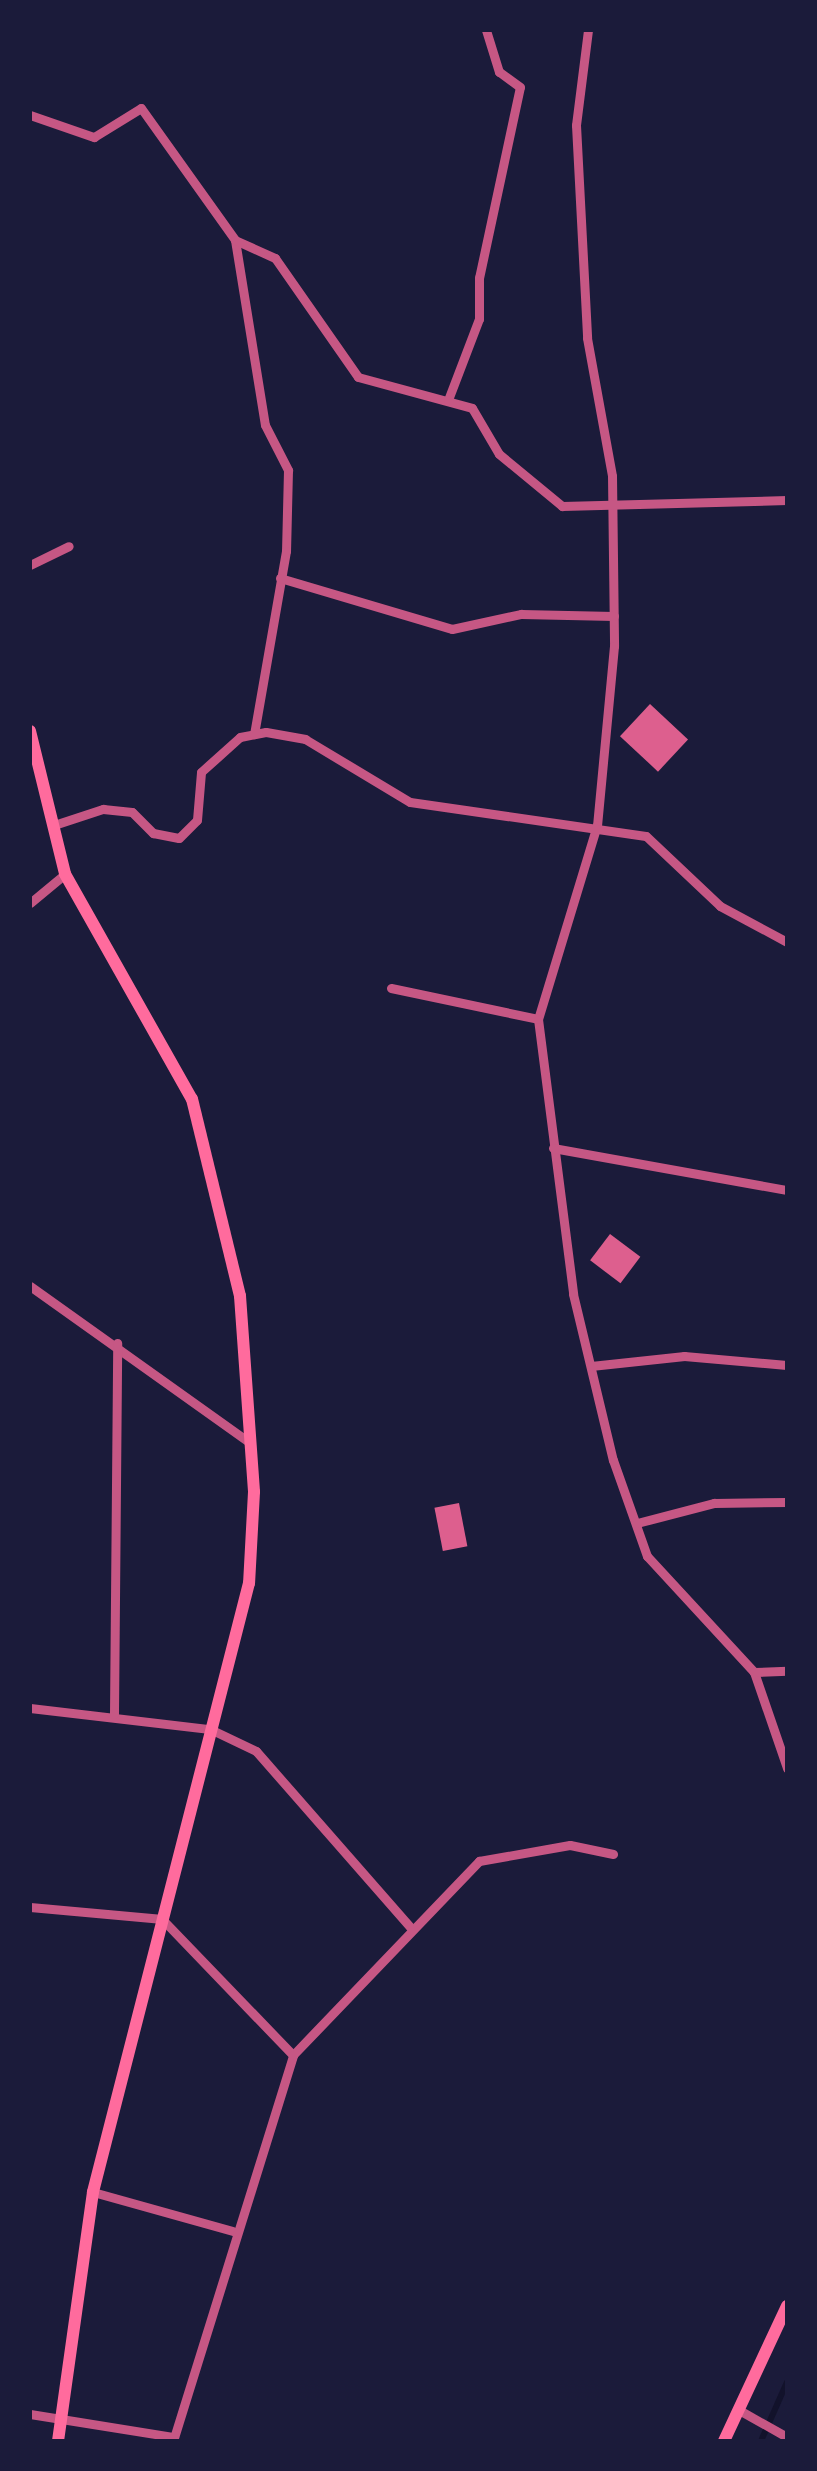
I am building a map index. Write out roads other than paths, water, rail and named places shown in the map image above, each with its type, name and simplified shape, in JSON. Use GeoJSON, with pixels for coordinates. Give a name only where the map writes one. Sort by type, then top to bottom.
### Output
{"type":"FeatureCollection","features":[{"type":"Feature","properties":{"kind":"main road"},"geometry":{"type":"LineString","coordinates":[[30,731],[65,874],[192,1099],[240,1296],[249,1442],[248,1583],[93,2192],[58,2441]]}},
{"type":"Feature","properties":{"kind":"main road"},"geometry":{"type":"LineString","coordinates":[[724,2441],[787,2306]]}},
{"type":"Feature","properties":{"kind":"street"},"geometry":{"type":"LineString","coordinates":[[448,400],[480,318],[482,260],[520,87],[499,72],[486,30]]}},
{"type":"Feature","properties":{"kind":"street"},"geometry":{"type":"LineString","coordinates":[[588,30],[576,124],[587,338],[612,510],[614,616],[598,824],[538,1019],[553,1148],[590,1366],[647,1556],[754,1672],[787,1768]]}},
{"type":"Feature","properties":{"kind":"street"},"geometry":{"type":"LineString","coordinates":[[30,114],[94,137],[141,108],[235,240],[265,426],[288,470],[280,578],[254,734]]}},
{"type":"Feature","properties":{"kind":"street"},"geometry":{"type":"LineString","coordinates":[[235,240],[275,258],[358,376],[472,408],[498,454],[550,498],[612,510],[787,500]]}},
{"type":"Feature","properties":{"kind":"street"},"geometry":{"type":"LineString","coordinates":[[30,565],[69,546]]}},
{"type":"Feature","properties":{"kind":"street"},"geometry":{"type":"LineString","coordinates":[[280,578],[452,628],[521,614],[614,616]]}},
{"type":"Feature","properties":{"kind":"street"},"geometry":{"type":"LineString","coordinates":[[54,825],[104,809],[132,812],[153,833],[179,838],[197,820],[201,772],[254,734],[305,739],[410,802],[598,824],[646,836],[720,906],[787,942]]}},
{"type":"Feature","properties":{"kind":"street"},"geometry":{"type":"LineString","coordinates":[[30,902],[65,874]]}},
{"type":"Feature","properties":{"kind":"street"},"geometry":{"type":"LineString","coordinates":[[390,988],[538,1019]]}},
{"type":"Feature","properties":{"kind":"street"},"geometry":{"type":"LineString","coordinates":[[553,1148],[787,1190]]}},
{"type":"Feature","properties":{"kind":"street"},"geometry":{"type":"LineString","coordinates":[[30,1286],[118,1344],[249,1442]]}},
{"type":"Feature","properties":{"kind":"street"},"geometry":{"type":"LineString","coordinates":[[114,1714],[118,1344]]}},
{"type":"Feature","properties":{"kind":"street"},"geometry":{"type":"LineString","coordinates":[[590,1366],[684,1356],[787,1365]]}},
{"type":"Feature","properties":{"kind":"street"},"geometry":{"type":"LineString","coordinates":[[637,1523],[714,1503],[787,1502]]}},
{"type":"Feature","properties":{"kind":"street"},"geometry":{"type":"LineString","coordinates":[[754,1672],[787,1671]]}},
{"type":"Feature","properties":{"kind":"street"},"geometry":{"type":"LineString","coordinates":[[30,1708],[114,1714],[210,1729],[256,1751],[411,1928]]}},
{"type":"Feature","properties":{"kind":"street"},"geometry":{"type":"LineString","coordinates":[[30,2414],[173,2439],[233,2231],[293,2055],[411,1928],[479,1862],[570,1845],[612,1854]]}},
{"type":"Feature","properties":{"kind":"street"},"geometry":{"type":"LineString","coordinates":[[30,1907],[162,1919],[293,2055]]}},
{"type":"Feature","properties":{"kind":"street"},"geometry":{"type":"LineString","coordinates":[[93,2192],[233,2231]]}},
{"type":"Feature","properties":{"kind":"street"},"geometry":{"type":"LineString","coordinates":[[739,2410],[787,2437]]}},
{"type":"Feature","properties":{"kind":"waterway"},"geometry":{"type":"LineString","coordinates":[[761,2441],[787,2382]]}}]}
